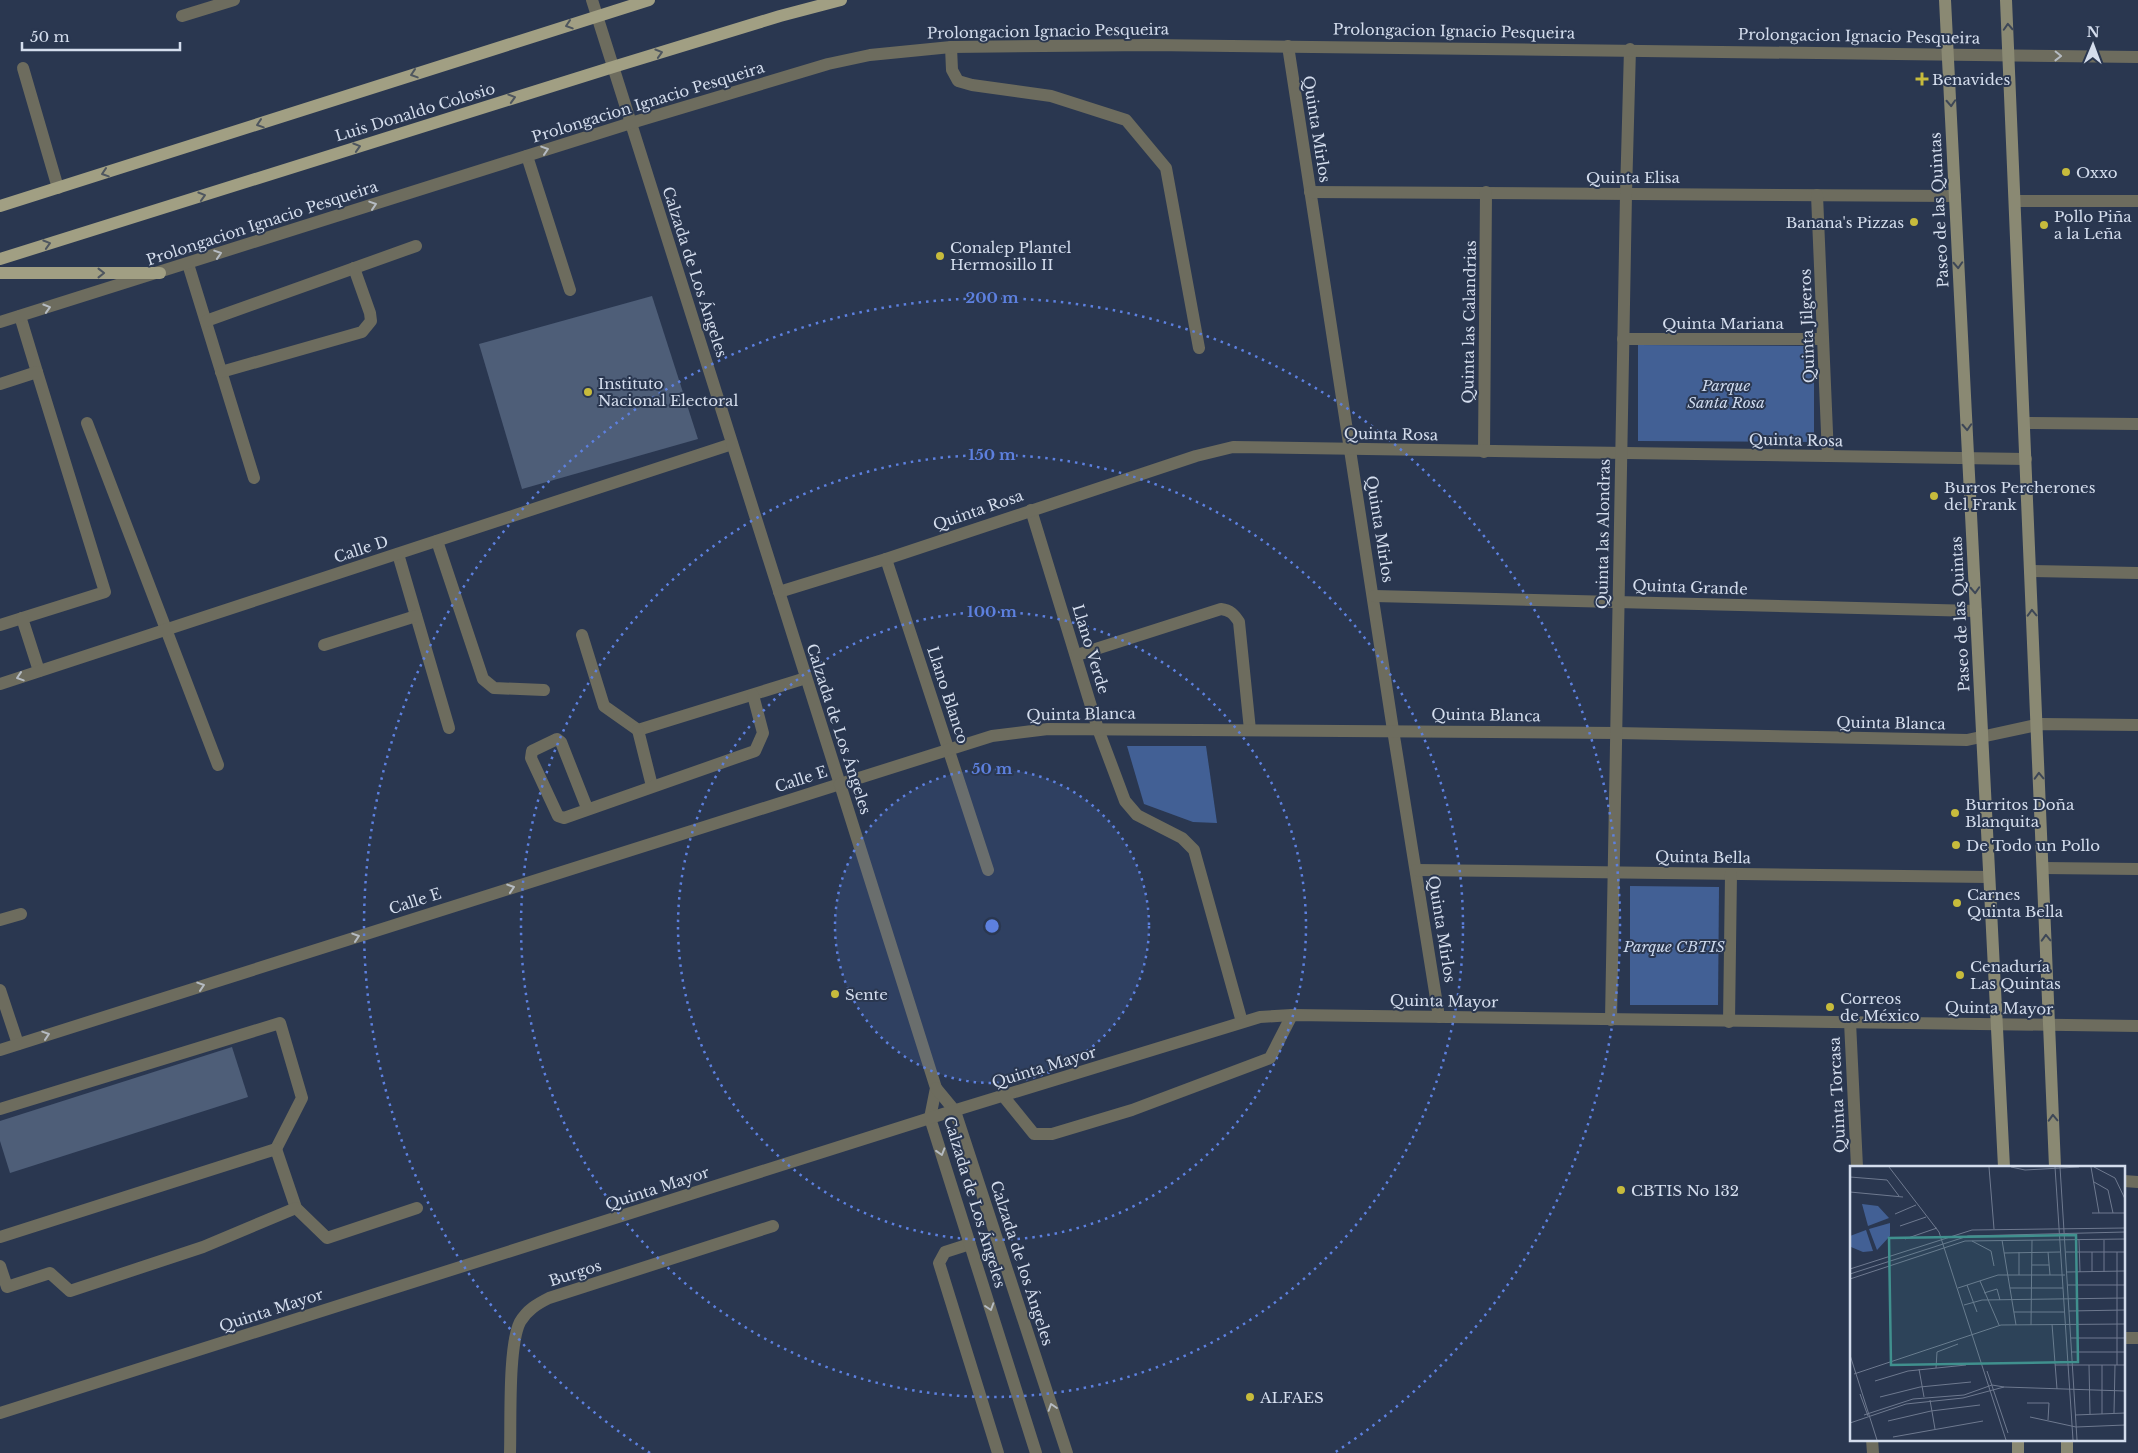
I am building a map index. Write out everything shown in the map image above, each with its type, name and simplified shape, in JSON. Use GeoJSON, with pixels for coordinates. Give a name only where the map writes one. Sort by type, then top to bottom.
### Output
{"type":"FeatureCollection","features":[{"type":"Feature","properties":{"kind":"main road"},"geometry":{"type":"LineString","coordinates":[[0,206],[649,0]]}},
{"type":"Feature","properties":{"kind":"main road","name":"Luis Donaldo Colosio"},"geometry":{"type":"LineString","coordinates":[[0,259],[612,67],[780,16],[841,0]]}},
{"type":"Feature","properties":{"kind":"main road","name":"Paseo de las Quintas"},"geometry":{"type":"LineString","coordinates":[[1945,0],[2004,1166]]}},
{"type":"Feature","properties":{"kind":"main road"},"geometry":{"type":"LineString","coordinates":[[2006,0],[2055,1166]]}},
{"type":"Feature","properties":{"kind":"main road"},"geometry":{"type":"LineString","coordinates":[[0,274],[160,273]]}},
{"type":"Feature","properties":{"kind":"main road"},"geometry":{"type":"LineString","coordinates":[[2018,1440],[2018,1453]]}},
{"type":"Feature","properties":{"kind":"main road"},"geometry":{"type":"LineString","coordinates":[[2066,1440],[2067,1453]]}},
{"type":"Feature","properties":{"kind":"street"},"geometry":{"type":"LineString","coordinates":[[182,16],[234,0]]}},
{"type":"Feature","properties":{"kind":"street","name":"Calzada de Los Ángeles"},"geometry":{"type":"LineString","coordinates":[[592,0],[936,1088],[930,1118],[1036,1453]]}},
{"type":"Feature","properties":{"kind":"street","name":"Prolongacion Ignacio Pesqueira"},"geometry":{"type":"LineString","coordinates":[[0,322],[630,123],[828,64],[870,55],[951,47],[1151,44],[2138,57]]}},
{"type":"Feature","properties":{"kind":"street","name":"Quinta Mirlos"},"geometry":{"type":"LineString","coordinates":[[1288,46],[1374,596],[1393,730],[1440,1017]]}},
{"type":"Feature","properties":{"kind":"street"},"geometry":{"type":"LineString","coordinates":[[951,47],[952,70],[958,81],[972,85],[1051,96],[1126,120],[1166,168],[1199,348]]}},
{"type":"Feature","properties":{"kind":"street","name":"Quinta las Alondras"},"geometry":{"type":"LineString","coordinates":[[1611,1020],[1630,49]]}},
{"type":"Feature","properties":{"kind":"street"},"geometry":{"type":"LineString","coordinates":[[23,68],[58,188]]}},
{"type":"Feature","properties":{"kind":"street"},"geometry":{"type":"LineString","coordinates":[[526,156],[570,290]]}},
{"type":"Feature","properties":{"kind":"street","name":"Quinta Elisa"},"geometry":{"type":"LineString","coordinates":[[1310,192],[1955,196]]}},
{"type":"Feature","properties":{"kind":"street","name":"Quinta las Calandrias"},"geometry":{"type":"LineString","coordinates":[[1484,452],[1486,192]]}},
{"type":"Feature","properties":{"kind":"street","name":"Quinta Jilgeros"},"geometry":{"type":"LineString","coordinates":[[1817,195],[1828,456]]}},
{"type":"Feature","properties":{"kind":"street"},"geometry":{"type":"LineString","coordinates":[[2015,201],[2138,201]]}},
{"type":"Feature","properties":{"kind":"street"},"geometry":{"type":"LineString","coordinates":[[206,321],[416,246]]}},
{"type":"Feature","properties":{"kind":"street"},"geometry":{"type":"LineString","coordinates":[[188,264],[254,478]]}},
{"type":"Feature","properties":{"kind":"street"},"geometry":{"type":"LineString","coordinates":[[221,372],[362,332],[371,321],[370,313],[354,268]]}},
{"type":"Feature","properties":{"kind":"street"},"geometry":{"type":"LineString","coordinates":[[0,625],[105,592],[20,316]]}},
{"type":"Feature","properties":{"kind":"street","name":"Quinta Mariana"},"geometry":{"type":"LineString","coordinates":[[1623,339],[1823,339]]}},
{"type":"Feature","properties":{"kind":"street"},"geometry":{"type":"LineString","coordinates":[[0,384],[37,372]]}},
{"type":"Feature","properties":{"kind":"street"},"geometry":{"type":"LineString","coordinates":[[87,423],[218,765]]}},
{"type":"Feature","properties":{"kind":"street"},"geometry":{"type":"LineString","coordinates":[[2024,423],[2138,424]]}},
{"type":"Feature","properties":{"kind":"street","name":"Calle D"},"geometry":{"type":"LineString","coordinates":[[0,684],[732,444]]}},
{"type":"Feature","properties":{"kind":"street","name":"Quinta Rosa"},"geometry":{"type":"LineString","coordinates":[[779,592],[1217,450],[1249,446],[1351,450],[2026,459]]}},
{"type":"Feature","properties":{"kind":"street","name":"Llano Verde"},"geometry":{"type":"LineString","coordinates":[[1031,510],[1077,654],[1098,729],[1125,801],[1137,816],[1182,838],[1194,850],[1242,1022]]}},
{"type":"Feature","properties":{"kind":"street"},"geometry":{"type":"LineString","coordinates":[[437,541],[483,679],[494,688],[544,690]]}},
{"type":"Feature","properties":{"kind":"street"},"geometry":{"type":"LineString","coordinates":[[398,554],[449,728]]}},
{"type":"Feature","properties":{"kind":"street","name":"Llano Blanco"},"geometry":{"type":"LineString","coordinates":[[886,558],[988,870]]}},
{"type":"Feature","properties":{"kind":"street"},"geometry":{"type":"LineString","coordinates":[[2030,571],[2138,573]]}},
{"type":"Feature","properties":{"kind":"street","name":"Quinta Grande"},"geometry":{"type":"LineString","coordinates":[[1374,596],[1976,611]]}},
{"type":"Feature","properties":{"kind":"street"},"geometry":{"type":"LineString","coordinates":[[1077,654],[1221,609],[1228,610],[1234,614],[1239,622],[1250,730]]}},
{"type":"Feature","properties":{"kind":"street"},"geometry":{"type":"LineString","coordinates":[[324,645],[416,616]]}},
{"type":"Feature","properties":{"kind":"street"},"geometry":{"type":"LineString","coordinates":[[22,618],[39,671]]}},
{"type":"Feature","properties":{"kind":"street"},"geometry":{"type":"LineString","coordinates":[[582,635],[604,706],[638,730],[652,786]]}},
{"type":"Feature","properties":{"kind":"street"},"geometry":{"type":"LineString","coordinates":[[638,730],[806,678]]}},
{"type":"Feature","properties":{"kind":"street"},"geometry":{"type":"LineString","coordinates":[[587,808],[561,742],[557,740],[532,751],[531,758],[558,816],[564,818],[587,808],[755,751],[763,733],[753,694]]}},
{"type":"Feature","properties":{"kind":"street","name":"Quinta Blanca"},"geometry":{"type":"LineString","coordinates":[[840,784],[992,736],[1048,729],[1393,730],[1968,740],[2037,725],[2138,725]]}},
{"type":"Feature","properties":{"kind":"street","name":"Calle E"},"geometry":{"type":"LineString","coordinates":[[0,1050],[840,784]]}},
{"type":"Feature","properties":{"kind":"street"},"geometry":{"type":"LineString","coordinates":[[2043,868],[2138,869]]}},
{"type":"Feature","properties":{"kind":"street","name":"Quinta Bella"},"geometry":{"type":"LineString","coordinates":[[1416,870],[1989,877]]}},
{"type":"Feature","properties":{"kind":"street"},"geometry":{"type":"LineString","coordinates":[[1729,1022],[1731,874]]}},
{"type":"Feature","properties":{"kind":"street"},"geometry":{"type":"LineString","coordinates":[[0,920],[21,914]]}},
{"type":"Feature","properties":{"kind":"street"},"geometry":{"type":"LineString","coordinates":[[0,990],[18,1044]]}},
{"type":"Feature","properties":{"kind":"street"},"geometry":{"type":"LineString","coordinates":[[1004,1097],[1034,1134],[1052,1134],[1132,1110],[1270,1058],[1292,1015]]}},
{"type":"Feature","properties":{"kind":"street","name":"Quinta Mayor"},"geometry":{"type":"LineString","coordinates":[[0,1413],[930,1118],[1004,1097],[1260,1017],[1292,1015],[2138,1026]]}},
{"type":"Feature","properties":{"kind":"street","name":"Quinta Torcasa"},"geometry":{"type":"LineString","coordinates":[[1850,1022],[1857,1166]]}},
{"type":"Feature","properties":{"kind":"street"},"geometry":{"type":"LineString","coordinates":[[0,1109],[280,1023],[302,1098],[276,1149],[0,1237]]}},
{"type":"Feature","properties":{"kind":"street","name":"Calzada de los Ángeles"},"geometry":{"type":"LineString","coordinates":[[936,1088],[955,1111],[1067,1453]]}},
{"type":"Feature","properties":{"kind":"street"},"geometry":{"type":"LineString","coordinates":[[276,1149],[296,1208],[327,1238],[417,1208]]}},
{"type":"Feature","properties":{"kind":"street"},"geometry":{"type":"LineString","coordinates":[[0,1266],[6,1287],[50,1273],[70,1291],[203,1247],[296,1208]]}},
{"type":"Feature","properties":{"kind":"street","name":"Burgos"},"geometry":{"type":"LineString","coordinates":[[510,1453],[514,1347],[520,1323],[531,1308],[549,1298],[773,1226]]}},
{"type":"Feature","properties":{"kind":"street"},"geometry":{"type":"LineString","coordinates":[[970,1244],[945,1252],[939,1263],[998,1453]]}},
{"type":"Feature","properties":{"kind":"street"},"geometry":{"type":"LineString","coordinates":[[1872,1440],[1873,1453]]}},
{"type":"Feature","properties":{"kind":"green space","name":"Parque Santa Rosa"},"geometry":{"type":"Polygon","coordinates":[[[1638,345],[1814,346],[1814,442],[1638,441],[1638,345]]]}},
{"type":"Feature","properties":{"kind":"green space"},"geometry":{"type":"Polygon","coordinates":[[[1127,746],[1206,746],[1217,823],[1193,822],[1144,804],[1127,746]]]}},
{"type":"Feature","properties":{"kind":"green space","name":"Parque CBTIS"},"geometry":{"type":"Polygon","coordinates":[[[1630,886],[1719,887],[1718,1005],[1630,1005],[1630,886]]]}},
{"type":"Feature","properties":{"kind":"building","name":"Instituto Nacional Electoral"},"geometry":{"type":"Polygon","coordinates":[[[652,296],[698,439],[522,489],[479,344],[652,296]]]}},
{"type":"Feature","properties":{"kind":"building"},"geometry":{"type":"Polygon","coordinates":[[[232,1047],[248,1097],[10,1173],[0,1141],[0,1121],[232,1047]]]}},
{"type":"Feature","properties":{"kind":"place","name":"Benavides"},"geometry":{"type":"Point","coordinates":[1922,79]}},
{"type":"Feature","properties":{"kind":"place","name":"Oxxo"},"geometry":{"type":"Point","coordinates":[2066,172]}},
{"type":"Feature","properties":{"kind":"place","name":"Banana's Pizzas"},"geometry":{"type":"Point","coordinates":[1914,222]}},
{"type":"Feature","properties":{"kind":"place","name":"Pollo Piña a la Leña"},"geometry":{"type":"Point","coordinates":[2044,225]}},
{"type":"Feature","properties":{"kind":"place","name":"Conalep Plantel Hermosillo II"},"geometry":{"type":"Point","coordinates":[940,256]}},
{"type":"Feature","properties":{"kind":"place","name":"Instituto Nacional Electoral"},"geometry":{"type":"Point","coordinates":[588,392]}},
{"type":"Feature","properties":{"kind":"place","name":"Burros Percherones del Frank"},"geometry":{"type":"Point","coordinates":[1934,496]}},
{"type":"Feature","properties":{"kind":"place","name":"Burritos Doña Blanquita"},"geometry":{"type":"Point","coordinates":[1955,813]}},
{"type":"Feature","properties":{"kind":"place","name":"De Todo un Pollo"},"geometry":{"type":"Point","coordinates":[1956,845]}},
{"type":"Feature","properties":{"kind":"place","name":"Carnes Quinta Bella"},"geometry":{"type":"Point","coordinates":[1957,903]}},
{"type":"Feature","properties":{"kind":"place","name":"Cenaduría Las Quintas"},"geometry":{"type":"Point","coordinates":[1960,975]}},
{"type":"Feature","properties":{"kind":"place","name":"Sente"},"geometry":{"type":"Point","coordinates":[835,994]}},
{"type":"Feature","properties":{"kind":"place","name":"Correos de México"},"geometry":{"type":"Point","coordinates":[1830,1007]}},
{"type":"Feature","properties":{"kind":"place","name":"CBTIS No 132"},"geometry":{"type":"Point","coordinates":[1621,1190]}},
{"type":"Feature","properties":{"kind":"place","name":"ALFAES"},"geometry":{"type":"Point","coordinates":[1250,1397]}}]}
